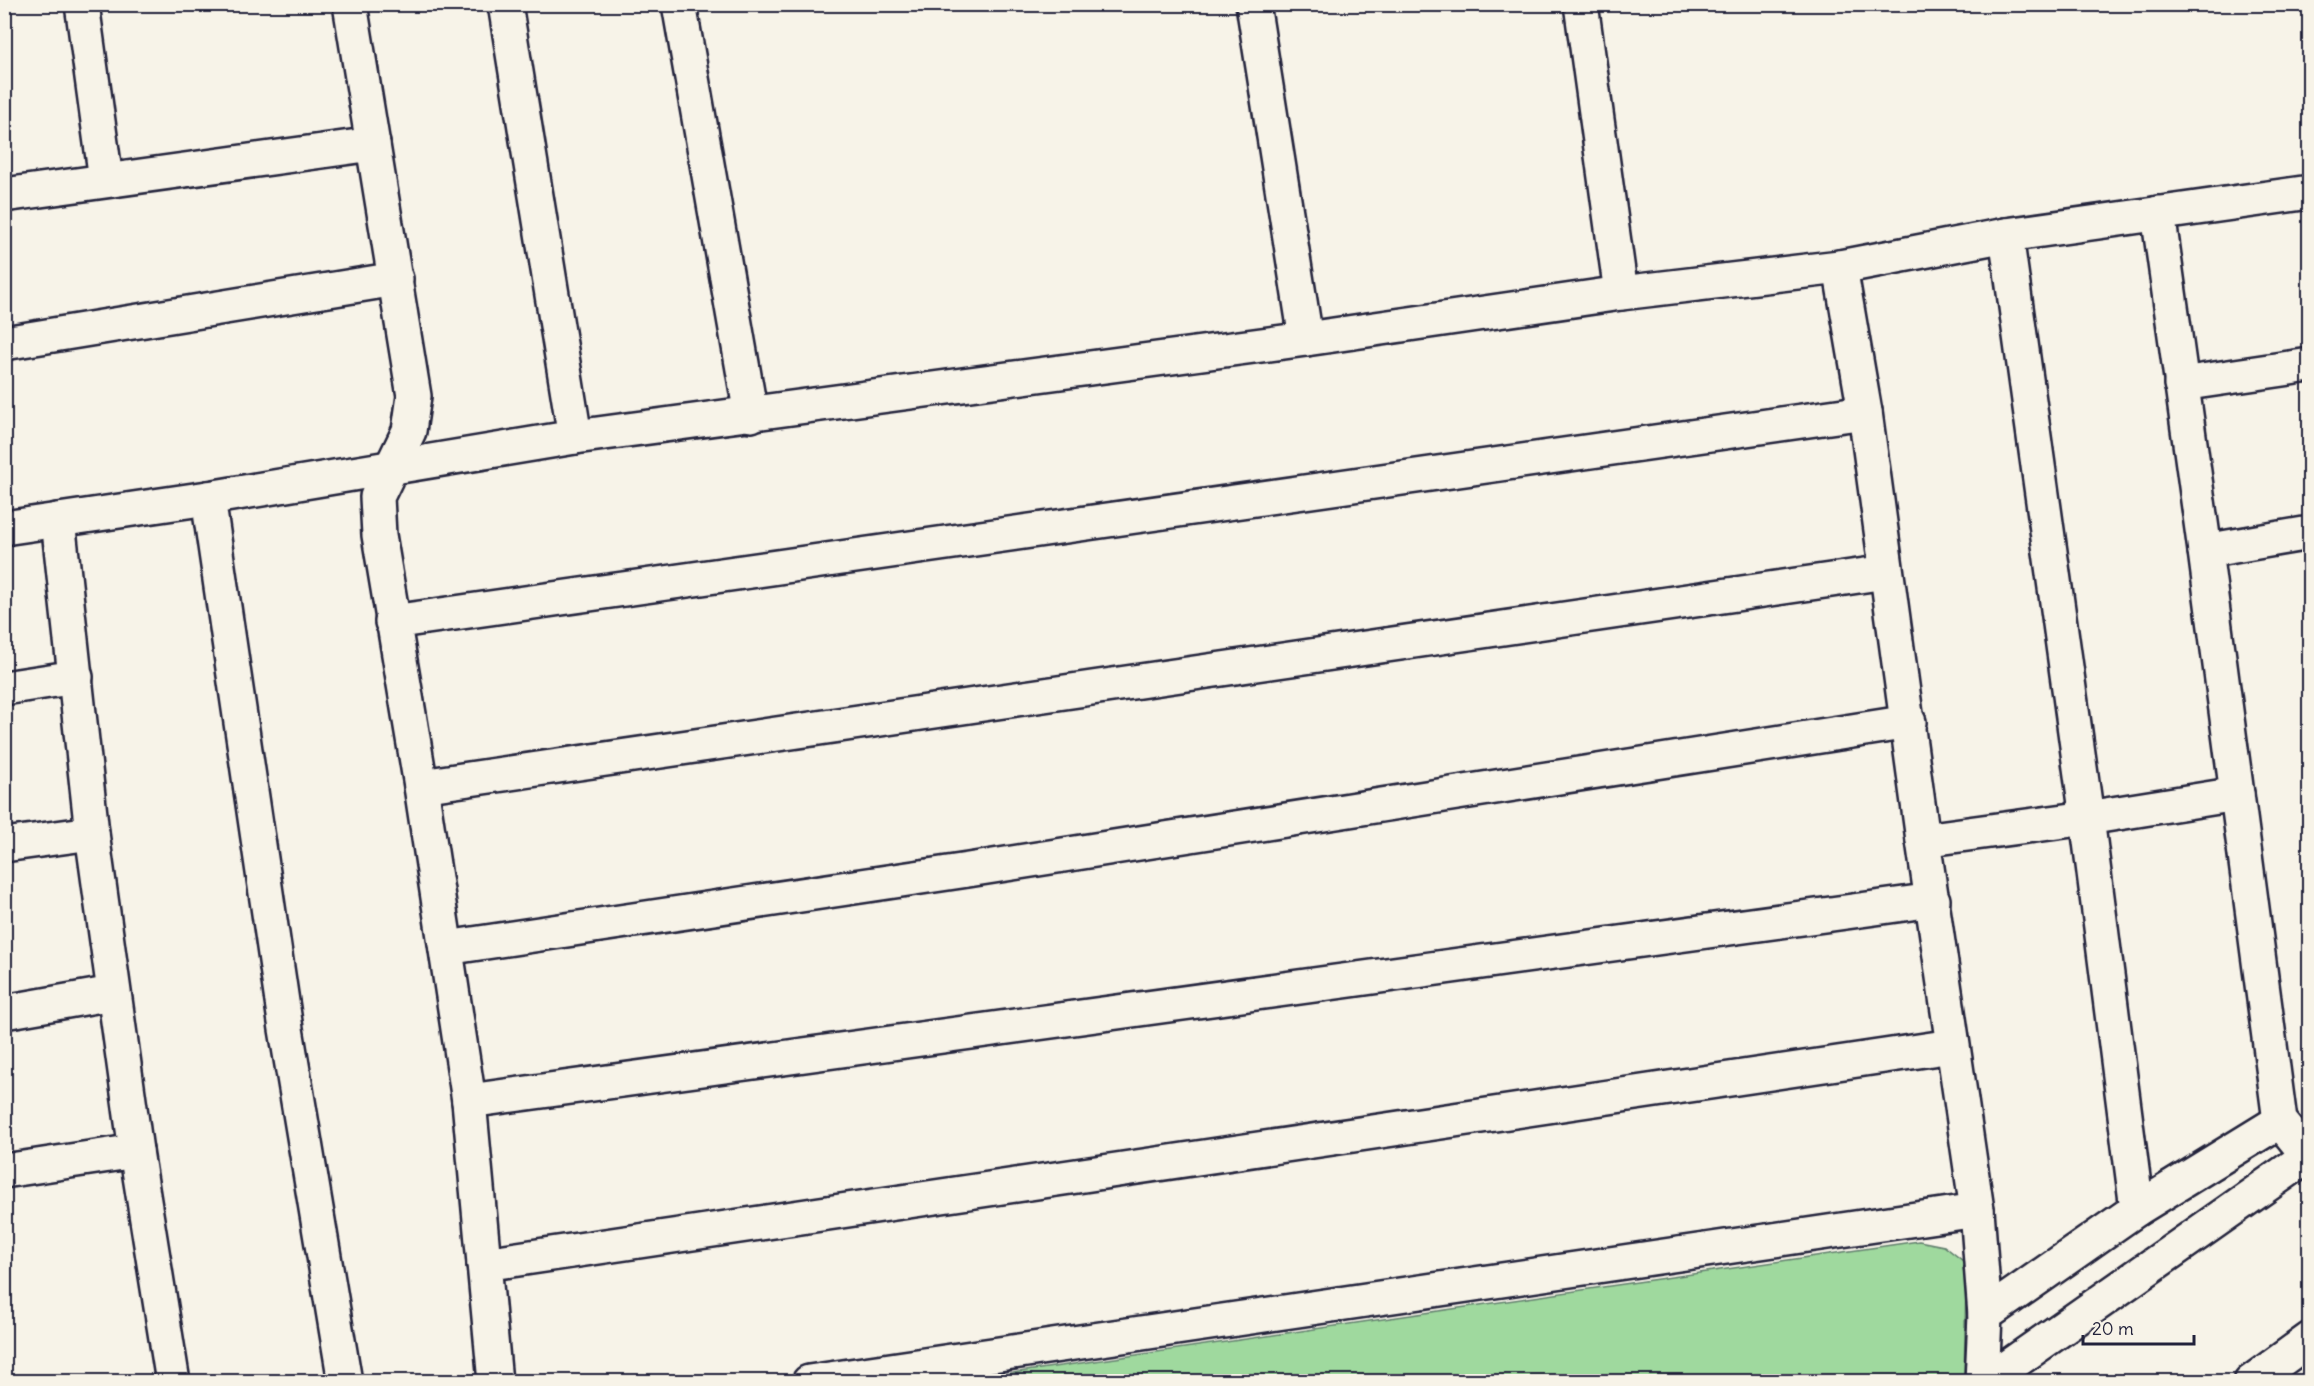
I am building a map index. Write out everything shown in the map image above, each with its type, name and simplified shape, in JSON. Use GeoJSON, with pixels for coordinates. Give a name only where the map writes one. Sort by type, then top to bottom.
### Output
{"type":"FeatureCollection","features":[{"type":"Feature","properties":{"kind":"street"},"geometry":{"type":"LineString","coordinates":[[350,4],[414,396],[409,431],[377,497],[379,535],[421,786],[469,1101],[495,1382]]}},
{"type":"Feature","properties":{"kind":"street"},"geometry":{"type":"LineString","coordinates":[[505,4],[574,437]]}},
{"type":"Feature","properties":{"kind":"street"},"geometry":{"type":"LineString","coordinates":[[679,4],[751,415]]}},
{"type":"Feature","properties":{"kind":"street"},"geometry":{"type":"LineString","coordinates":[[1253,4],[1306,339]]}},
{"type":"Feature","properties":{"kind":"street"},"geometry":{"type":"LineString","coordinates":[[1581,4],[1621,293]]}},
{"type":"Feature","properties":{"kind":"street"},"geometry":{"type":"LineString","coordinates":[[83,5],[106,180]]}},
{"type":"Feature","properties":{"kind":"street"},"geometry":{"type":"LineString","coordinates":[[4,195],[373,144]]}},
{"type":"Feature","properties":{"kind":"street"},"geometry":{"type":"LineString","coordinates":[[4,528],[208,498],[574,437],[1306,339],[1621,293],[1840,267],[2006,235],[2310,192]]}},
{"type":"Feature","properties":{"kind":"street"},"geometry":{"type":"LineString","coordinates":[[1984,1382],[2309,1157],[2280,1121],[2158,213]]}},
{"type":"Feature","properties":{"kind":"street"},"geometry":{"type":"LineString","coordinates":[[2006,235],[2087,818],[2137,1209]]}},
{"type":"Feature","properties":{"kind":"street"},"geometry":{"type":"LineString","coordinates":[[1840,267],[1865,412],[1909,722],[1923,840],[1977,1210],[1985,1315],[1984,1382]]}},
{"type":"Feature","properties":{"kind":"street"},"geometry":{"type":"LineString","coordinates":[[4,343],[396,279]]}},
{"type":"Feature","properties":{"kind":"street"},"geometry":{"type":"LineString","coordinates":[[2181,384],[2310,365]]}},
{"type":"Feature","properties":{"kind":"street"},"geometry":{"type":"LineString","coordinates":[[392,622],[1865,412]]}},
{"type":"Feature","properties":{"kind":"street"},"geometry":{"type":"LineString","coordinates":[[208,498],[286,1029],[345,1382]]}},
{"type":"Feature","properties":{"kind":"street"},"geometry":{"type":"LineString","coordinates":[[58,520],[92,833],[113,993],[173,1382]]}},
{"type":"Feature","properties":{"kind":"street"},"geometry":{"type":"LineString","coordinates":[[2205,551],[2310,533]]}},
{"type":"Feature","properties":{"kind":"street"},"geometry":{"type":"LineString","coordinates":[[421,786],[1886,572]]}},
{"type":"Feature","properties":{"kind":"street"},"geometry":{"type":"LineString","coordinates":[[4,688],[76,677]]}},
{"type":"Feature","properties":{"kind":"street"},"geometry":{"type":"LineString","coordinates":[[446,948],[968,870],[1909,722]]}},
{"type":"Feature","properties":{"kind":"street"},"geometry":{"type":"LineString","coordinates":[[1923,840],[2087,818],[2237,794]]}},
{"type":"Feature","properties":{"kind":"street"},"geometry":{"type":"LineString","coordinates":[[4,845],[92,833]]}},
{"type":"Feature","properties":{"kind":"street"},"geometry":{"type":"LineString","coordinates":[[469,1101],[1933,900]]}},
{"type":"Feature","properties":{"kind":"street"},"geometry":{"type":"LineString","coordinates":[[4,1012],[113,993]]}},
{"type":"Feature","properties":{"kind":"street"},"geometry":{"type":"LineString","coordinates":[[484,1264],[1952,1046]]}},
{"type":"Feature","properties":{"kind":"street"},"geometry":{"type":"LineString","coordinates":[[1985,1315],[2137,1209],[2280,1121]]}},
{"type":"Feature","properties":{"kind":"street"},"geometry":{"type":"LineString","coordinates":[[4,1171],[136,1151]]}},
{"type":"Feature","properties":{"kind":"street"},"geometry":{"type":"LineString","coordinates":[[809,1382],[1977,1210]]}},
{"type":"Feature","properties":{"kind":"street"},"geometry":{"type":"LineString","coordinates":[[2251,1382],[2310,1339]]}},
{"type":"Feature","properties":{"kind":"green space"},"geometry":{"type":"Polygon","coordinates":[[[1919,1241],[1944,1246],[1963,1261],[1966,1282],[1964,1381],[958,1381],[1919,1241]]]}},
{"type":"Feature","properties":{"kind":"building"},"geometry":{"type":"Polygon","coordinates":[[[2310,787],[2310,862],[2304,807],[2310,787]]]}}]}
